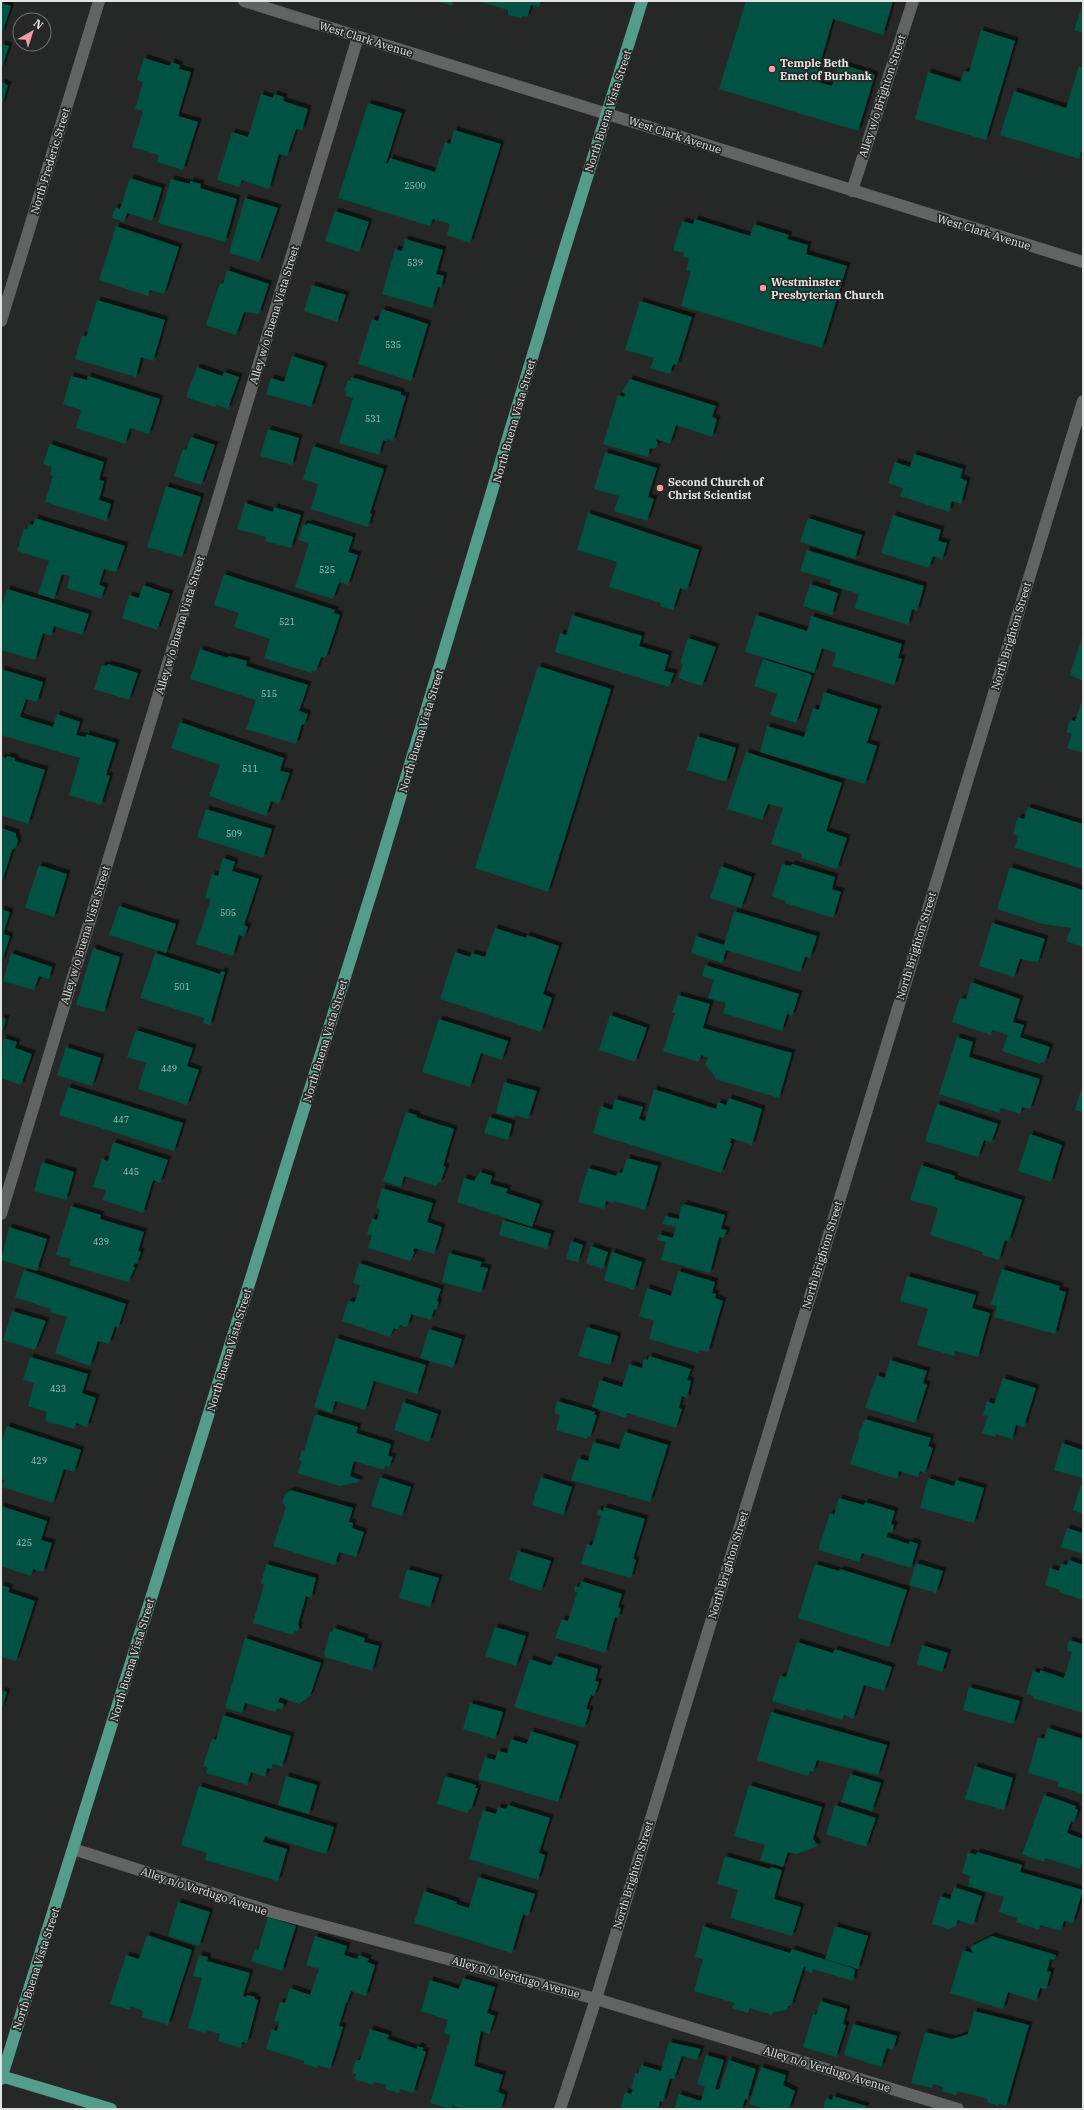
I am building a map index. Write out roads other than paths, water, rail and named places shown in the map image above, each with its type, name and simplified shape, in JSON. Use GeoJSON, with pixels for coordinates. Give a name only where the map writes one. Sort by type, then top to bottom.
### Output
{"type":"FeatureCollection","features":[{"type":"Feature","properties":{"kind":"main road","name":"North Buena Vista Street"},"geometry":{"type":"LineString","coordinates":[[1,2077],[377,876],[606,112],[642,1]]}},
{"type":"Feature","properties":{"kind":"main road"},"geometry":{"type":"LineString","coordinates":[[1,2077],[111,2109]]}},
{"type":"Feature","properties":{"kind":"street","name":"North Frederic Street"},"geometry":{"type":"LineString","coordinates":[[1,321],[99,1]]}},
{"type":"Feature","properties":{"kind":"street","name":"West Clark Avenue"},"geometry":{"type":"LineString","coordinates":[[244,1],[606,112],[852,191],[1083,262]]}},
{"type":"Feature","properties":{"kind":"street","name":"Alley w/o Brighton Street"},"geometry":{"type":"LineString","coordinates":[[852,191],[912,1]]}},
{"type":"Feature","properties":{"kind":"street","name":"Alley w/o Buena Vista Street"},"geometry":{"type":"LineString","coordinates":[[1,1214],[358,37]]}},
{"type":"Feature","properties":{"kind":"street","name":"North Brighton Street"},"geometry":{"type":"LineString","coordinates":[[560,2109],[596,1999],[1083,402]]}},
{"type":"Feature","properties":{"kind":"street","name":"Alley n/o Verdugo Avenue"},"geometry":{"type":"LineString","coordinates":[[73,1849],[272,1912],[596,1999],[958,2109]]}},
{"type":"Feature","properties":{"kind":"place","name":"Temple Beth Emet of Burbank"},"geometry":{"type":"Point","coordinates":[772,69]}},
{"type":"Feature","properties":{"kind":"place","name":"Westminster Presbyterian Church"},"geometry":{"type":"Point","coordinates":[763,288]}},
{"type":"Feature","properties":{"kind":"place","name":"Second Church of Christ Scientist"},"geometry":{"type":"Point","coordinates":[660,488]}}]}
